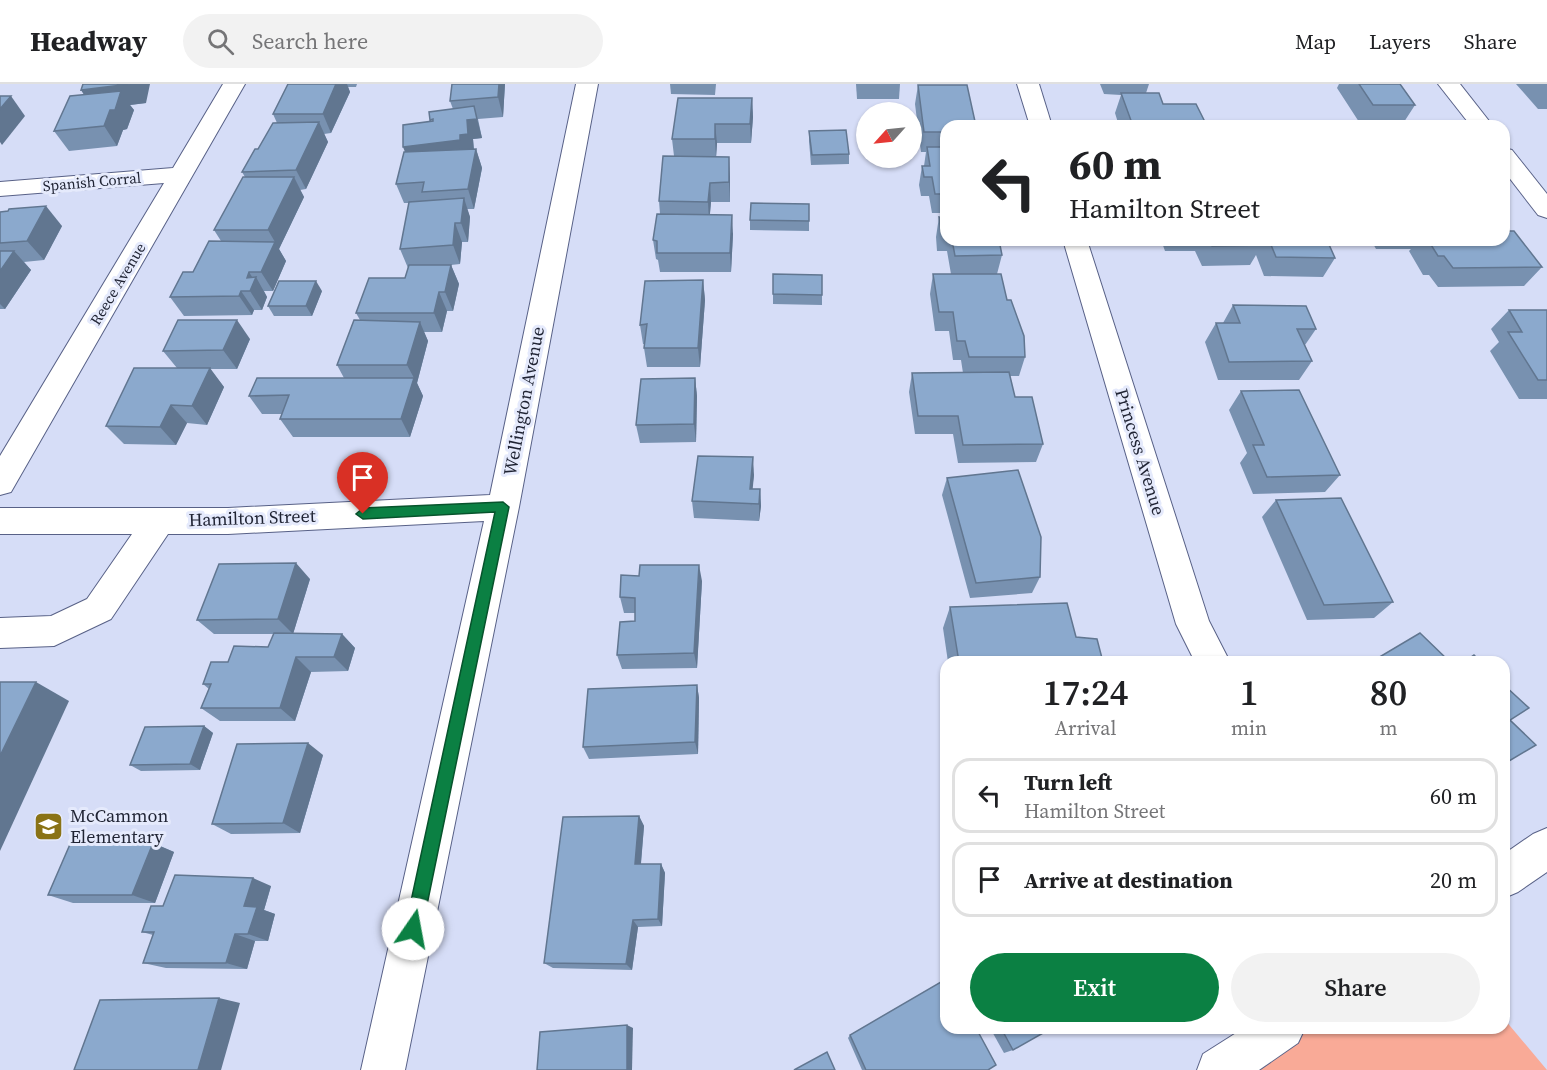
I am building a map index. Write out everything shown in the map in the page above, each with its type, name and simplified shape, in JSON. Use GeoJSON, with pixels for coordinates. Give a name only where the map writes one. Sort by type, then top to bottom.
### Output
{"type":"FeatureCollection","features":[{"type":"Feature","properties":{"kind":"street","name":"Reece Avenue"},"geometry":{"type":"LineString","coordinates":[[0,483],[234,84]]}},
{"type":"Feature","properties":{"kind":"street","name":"Wellington Avenue"},"geometry":{"type":"LineString","coordinates":[[383,1070],[503,507],[587,84]]}},
{"type":"Feature","properties":{"kind":"street"},"geometry":{"type":"LineString","coordinates":[[1028,84],[1039,120]]}},
{"type":"Feature","properties":{"kind":"street"},"geometry":{"type":"LineString","coordinates":[[1449,84],[1477,120]]}},
{"type":"Feature","properties":{"kind":"street"},"geometry":{"type":"LineString","coordinates":[[1510,163],[1547,210]]}},
{"type":"Feature","properties":{"kind":"street","name":"Spanish Corral"},"geometry":{"type":"LineString","coordinates":[[0,189],[183,174]]}},
{"type":"Feature","properties":{"kind":"street","name":"Princess Avenue"},"geometry":{"type":"LineString","coordinates":[[1078,246],[1193,624],[1210,656]]}},
{"type":"Feature","properties":{"kind":"street","name":"Hamilton Street"},"geometry":{"type":"LineString","coordinates":[[0,521],[228,521],[503,507]]}},
{"type":"Feature","properties":{"kind":"street"},"geometry":{"type":"LineString","coordinates":[[0,633],[54,631],[99,609],[159,521]]}},
{"type":"Feature","properties":{"kind":"street"},"geometry":{"type":"LineString","coordinates":[[1510,874],[1547,848]]}},
{"type":"Feature","properties":{"kind":"street"},"geometry":{"type":"LineString","coordinates":[[1219,1070],[1274,1034]]}},
{"type":"Feature","properties":{"kind":"shaded area"},"geometry":{"type":"Polygon","coordinates":[[[1510,1026],[1547,1070],[1216,1070],[1267,1034],[1510,1034],[1510,1026]]]}},
{"type":"Feature","properties":{"kind":"building"},"geometry":{"type":"Polygon","coordinates":[[[83,84],[130,84],[81,90],[83,84]]]}},
{"type":"Feature","properties":{"kind":"building"},"geometry":{"type":"Polygon","coordinates":[[[288,84],[336,84],[323,114],[273,114],[288,84]]]}},
{"type":"Feature","properties":{"kind":"building"},"geometry":{"type":"Polygon","coordinates":[[[452,84],[499,84],[498,97],[450,101],[452,84]]]}},
{"type":"Feature","properties":{"kind":"building"},"geometry":{"type":"Polygon","coordinates":[[[1359,84],[1400,84],[1415,105],[1373,105],[1359,84]]]}},
{"type":"Feature","properties":{"kind":"building"},"geometry":{"type":"Polygon","coordinates":[[[918,85],[967,85],[975,120],[940,120],[940,132],[924,132],[922,102],[918,85]]]}},
{"type":"Feature","properties":{"kind":"building"},"geometry":{"type":"Polygon","coordinates":[[[121,91],[115,110],[110,110],[104,126],[54,131],[70,96],[121,91]]]}},
{"type":"Feature","properties":{"kind":"building"},"geometry":{"type":"Polygon","coordinates":[[[1121,93],[1159,93],[1163,104],[1196,104],[1204,120],[1131,120],[1121,93]]]}},
{"type":"Feature","properties":{"kind":"building"},"geometry":{"type":"Polygon","coordinates":[[[0,96],[11,96],[0,109],[0,96]]]}},
{"type":"Feature","properties":{"kind":"building"},"geometry":{"type":"Polygon","coordinates":[[[678,98],[752,98],[750,124],[715,124],[715,139],[672,139],[678,98]]]}},
{"type":"Feature","properties":{"kind":"building"},"geometry":{"type":"Polygon","coordinates":[[[474,106],[477,119],[467,120],[468,134],[460,135],[460,140],[403,147],[403,125],[433,121],[433,119],[430,120],[429,112],[474,106]]]}},
{"type":"Feature","properties":{"kind":"building"},"geometry":{"type":"Polygon","coordinates":[[[319,122],[296,170],[242,172],[273,123],[319,122]]]}},
{"type":"Feature","properties":{"kind":"building"},"geometry":{"type":"Polygon","coordinates":[[[846,130],[849,154],[812,155],[809,131],[846,130]]]}},
{"type":"Feature","properties":{"kind":"building"},"geometry":{"type":"Polygon","coordinates":[[[927,147],[940,147],[940,194],[935,194],[932,177],[924,177],[922,166],[930,166],[927,147]]]}},
{"type":"Feature","properties":{"kind":"building"},"geometry":{"type":"Polygon","coordinates":[[[476,149],[468,189],[422,192],[424,182],[396,184],[404,152],[476,149]]]}},
{"type":"Feature","properties":{"kind":"building"},"geometry":{"type":"Polygon","coordinates":[[[663,156],[729,157],[729,182],[710,183],[708,202],[659,201],[663,156]]]}},
{"type":"Feature","properties":{"kind":"building"},"geometry":{"type":"Polygon","coordinates":[[[243,177],[294,177],[268,230],[214,230],[243,177]]]}},
{"type":"Feature","properties":{"kind":"building"},"geometry":{"type":"Polygon","coordinates":[[[464,198],[461,223],[455,223],[453,245],[400,249],[409,202],[464,198]]]}},
{"type":"Feature","properties":{"kind":"building"},"geometry":{"type":"Polygon","coordinates":[[[751,203],[809,204],[809,221],[750,220],[751,203]]]}},
{"type":"Feature","properties":{"kind":"building"},"geometry":{"type":"Polygon","coordinates":[[[46,206],[27,241],[0,243],[0,212],[9,209],[46,206]]]}},
{"type":"Feature","properties":{"kind":"building"},"geometry":{"type":"Polygon","coordinates":[[[657,214],[732,215],[730,253],[657,253],[657,241],[653,240],[657,214]]]}},
{"type":"Feature","properties":{"kind":"building"},"geometry":{"type":"Polygon","coordinates":[[[1510,231],[1514,231],[1542,267],[1453,268],[1444,256],[1438,256],[1432,246],[1510,246],[1510,231]]]}},
{"type":"Feature","properties":{"kind":"building"},"geometry":{"type":"Polygon","coordinates":[[[209,241],[275,242],[261,272],[249,272],[247,278],[256,277],[250,291],[241,291],[239,296],[170,297],[183,272],[193,272],[209,241]]]}},
{"type":"Feature","properties":{"kind":"building"},"geometry":{"type":"Polygon","coordinates":[[[953,246],[1000,246],[1002,255],[955,256],[953,246]]]}},
{"type":"Feature","properties":{"kind":"building"},"geometry":{"type":"Polygon","coordinates":[[[1271,246],[1330,246],[1335,258],[1276,257],[1271,246]]]}},
{"type":"Feature","properties":{"kind":"building"},"geometry":{"type":"Polygon","coordinates":[[[0,251],[14,251],[0,271],[0,251]]]}},
{"type":"Feature","properties":{"kind":"building"},"geometry":{"type":"Polygon","coordinates":[[[409,265],[451,265],[445,292],[439,292],[434,313],[356,313],[369,278],[405,278],[409,265]]]}},
{"type":"Feature","properties":{"kind":"building"},"geometry":{"type":"Polygon","coordinates":[[[773,274],[822,275],[822,295],[773,294],[773,274]]]}},
{"type":"Feature","properties":{"kind":"building"},"geometry":{"type":"Polygon","coordinates":[[[933,274],[1001,274],[1007,300],[1011,300],[1024,336],[1025,357],[969,357],[965,341],[957,341],[953,312],[939,312],[933,274]]]}},
{"type":"Feature","properties":{"kind":"building"},"geometry":{"type":"Polygon","coordinates":[[[703,280],[698,348],[644,348],[647,324],[640,325],[645,281],[703,280]]]}},
{"type":"Feature","properties":{"kind":"building"},"geometry":{"type":"Polygon","coordinates":[[[279,281],[316,281],[306,306],[268,306],[279,281]]]}},
{"type":"Feature","properties":{"kind":"building"},"geometry":{"type":"Polygon","coordinates":[[[1233,305],[1306,306],[1316,329],[1297,329],[1312,361],[1229,362],[1216,323],[1240,323],[1233,305]]]}},
{"type":"Feature","properties":{"kind":"building"},"geometry":{"type":"Polygon","coordinates":[[[1509,310],[1547,310],[1547,380],[1538,380],[1508,332],[1522,332],[1509,310]]]}},
{"type":"Feature","properties":{"kind":"building"},"geometry":{"type":"Polygon","coordinates":[[[178,320],[237,320],[223,350],[163,351],[178,320]]]}},
{"type":"Feature","properties":{"kind":"building"},"geometry":{"type":"Polygon","coordinates":[[[354,320],[420,322],[407,365],[337,365],[354,320]]]}},
{"type":"Feature","properties":{"kind":"building"},"geometry":{"type":"Polygon","coordinates":[[[134,368],[210,368],[192,406],[171,405],[160,427],[106,426],[134,368]]]}},
{"type":"Feature","properties":{"kind":"building"},"geometry":{"type":"Polygon","coordinates":[[[1009,372],[1015,397],[1032,397],[1043,444],[963,445],[958,416],[918,416],[912,373],[1009,372]]]}},
{"type":"Feature","properties":{"kind":"building"},"geometry":{"type":"Polygon","coordinates":[[[257,378],[414,378],[401,419],[280,419],[289,395],[249,396],[257,378]]]}},
{"type":"Feature","properties":{"kind":"building"},"geometry":{"type":"Polygon","coordinates":[[[695,378],[694,424],[636,425],[641,379],[695,378]]]}},
{"type":"Feature","properties":{"kind":"building"},"geometry":{"type":"Polygon","coordinates":[[[1299,390],[1340,475],[1267,477],[1253,445],[1264,445],[1241,391],[1299,390]]]}},
{"type":"Feature","properties":{"kind":"building"},"geometry":{"type":"Polygon","coordinates":[[[698,456],[753,457],[750,489],[760,489],[759,504],[692,501],[698,456]]]}},
{"type":"Feature","properties":{"kind":"building"},"geometry":{"type":"Polygon","coordinates":[[[1018,470],[1041,537],[1040,577],[976,583],[947,478],[1018,470]]]}},
{"type":"Feature","properties":{"kind":"building"},"geometry":{"type":"Polygon","coordinates":[[[1341,498],[1393,602],[1324,605],[1276,500],[1341,498]]]}},
{"type":"Feature","properties":{"kind":"building"},"geometry":{"type":"Polygon","coordinates":[[[296,563],[278,619],[197,620],[219,564],[296,563]]]}},
{"type":"Feature","properties":{"kind":"building"},"geometry":{"type":"Polygon","coordinates":[[[640,565],[699,565],[694,653],[617,655],[620,622],[635,621],[635,598],[620,597],[621,575],[639,576],[640,565]]]}},
{"type":"Feature","properties":{"kind":"building"},"geometry":{"type":"Polygon","coordinates":[[[1067,603],[1076,637],[1097,639],[1101,656],[958,656],[950,607],[1067,603]]]}},
{"type":"Feature","properties":{"kind":"building"},"geometry":{"type":"Polygon","coordinates":[[[274,633],[342,634],[334,657],[296,657],[280,708],[201,708],[211,684],[203,684],[211,662],[228,662],[234,646],[268,647],[274,633]]]}},
{"type":"Feature","properties":{"kind":"building"},"geometry":{"type":"Polygon","coordinates":[[[1420,633],[1444,656],[1381,656],[1420,633]]]}},
{"type":"Feature","properties":{"kind":"building"},"geometry":{"type":"Polygon","coordinates":[[[0,682],[36,682],[0,756],[0,682]]]}},
{"type":"Feature","properties":{"kind":"building"},"geometry":{"type":"Polygon","coordinates":[[[697,685],[695,742],[583,747],[588,689],[697,685]]]}},
{"type":"Feature","properties":{"kind":"building"},"geometry":{"type":"Polygon","coordinates":[[[1510,691],[1529,708],[1510,720],[1510,691]]]}},
{"type":"Feature","properties":{"kind":"building"},"geometry":{"type":"Polygon","coordinates":[[[1510,720],[1536,745],[1510,760],[1510,720]]]}},
{"type":"Feature","properties":{"kind":"building"},"geometry":{"type":"Polygon","coordinates":[[[204,726],[190,764],[130,765],[145,727],[204,726]]]}},
{"type":"Feature","properties":{"kind":"building"},"geometry":{"type":"Polygon","coordinates":[[[308,743],[283,823],[212,824],[237,744],[308,743]]]}},
{"type":"Feature","properties":{"kind":"building"},"geometry":{"type":"Polygon","coordinates":[[[639,816],[635,864],[661,864],[658,919],[633,920],[626,964],[544,963],[563,817],[639,816]]]}},
{"type":"Feature","properties":{"kind":"building"},"geometry":{"type":"Polygon","coordinates":[[[71,842],[153,843],[132,895],[48,895],[71,842]]]}},
{"type":"Feature","properties":{"kind":"building"},"geometry":{"type":"Polygon","coordinates":[[[175,875],[253,878],[244,906],[257,907],[248,934],[235,934],[226,963],[143,963],[154,932],[142,932],[151,906],[163,906],[175,875]]]}},
{"type":"Feature","properties":{"kind":"building"},"geometry":{"type":"Polygon","coordinates":[[[940,982],[940,1034],[979,1034],[996,1065],[988,1070],[866,1070],[850,1035],[940,982]]]}},
{"type":"Feature","properties":{"kind":"building"},"geometry":{"type":"Polygon","coordinates":[[[219,998],[198,1070],[74,1070],[100,1000],[219,998]]]}},
{"type":"Feature","properties":{"kind":"building"},"geometry":{"type":"Polygon","coordinates":[[[627,1025],[627,1070],[537,1070],[540,1032],[627,1025]]]}},
{"type":"Feature","properties":{"kind":"building"},"geometry":{"type":"Polygon","coordinates":[[[1004,1034],[1041,1034],[1013,1050],[1004,1034]]]}},
{"type":"Feature","properties":{"kind":"building"},"geometry":{"type":"Polygon","coordinates":[[[827,1052],[835,1070],[794,1070],[827,1052]]]}},
{"type":"Feature","properties":{"kind":"place","name":"McCammon Elementary"},"geometry":{"type":"Point","coordinates":[49,826]}},
{"type":"Feature","properties":{"kind":"route"},"geometry":{"type":"LineString","coordinates":[[363,514],[503,507],[413,929]]}}]}
